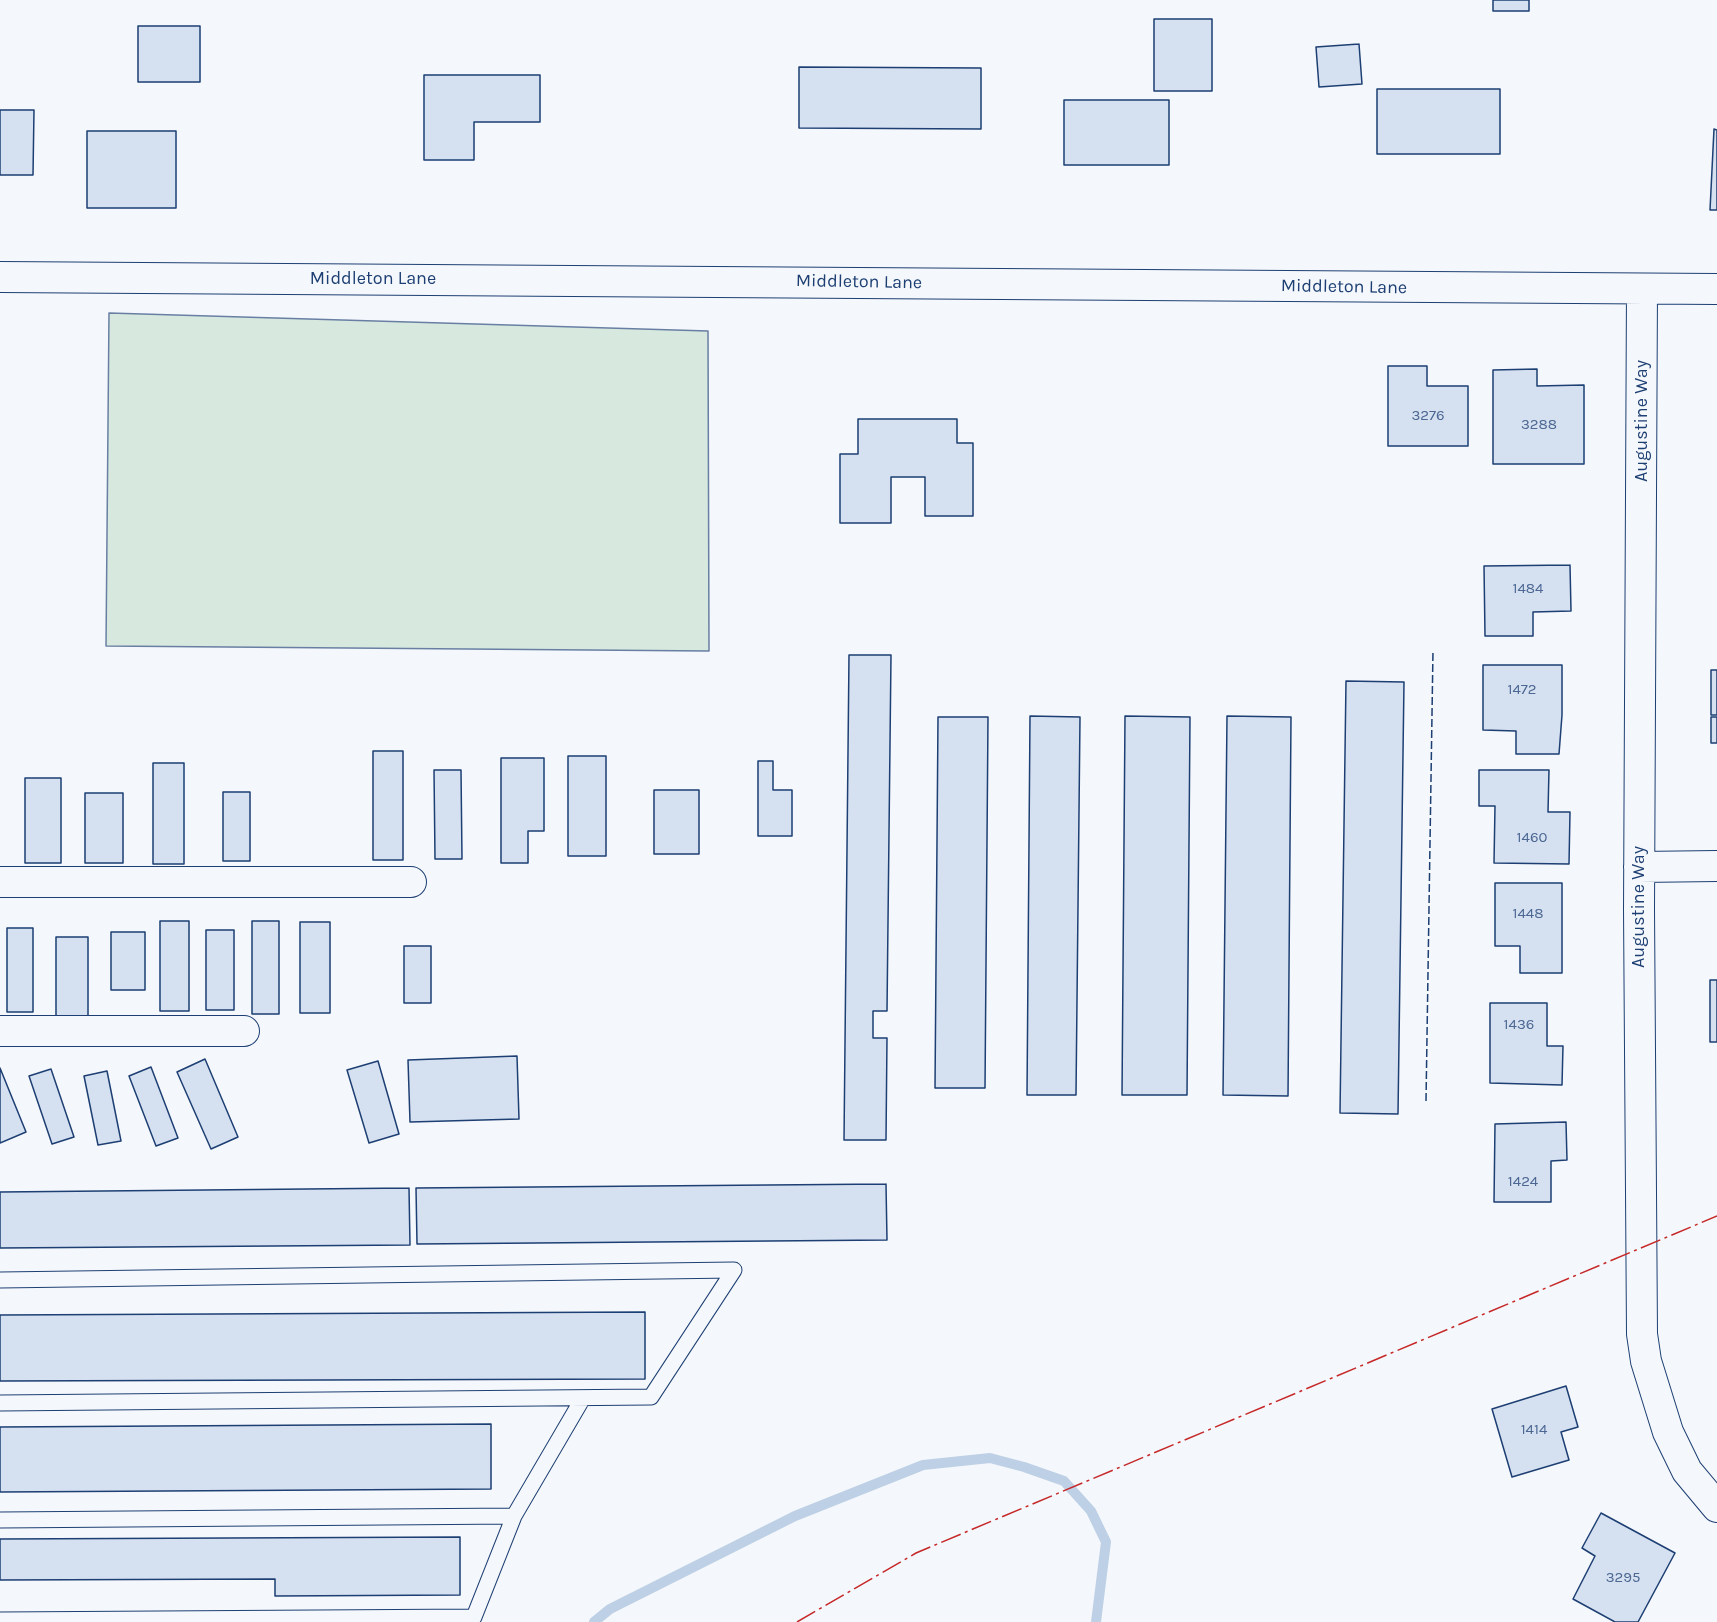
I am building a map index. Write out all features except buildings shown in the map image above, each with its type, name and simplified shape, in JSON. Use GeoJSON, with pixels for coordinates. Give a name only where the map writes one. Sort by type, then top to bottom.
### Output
{"type":"FeatureCollection","features":[{"type":"Feature","properties":{"kind":"street","name":"Middleton Lane"},"geometry":{"type":"LineString","coordinates":[[0,277],[1717,289]]}},
{"type":"Feature","properties":{"kind":"street","name":"Augustine Way"},"geometry":{"type":"LineString","coordinates":[[1642,289],[1639,867],[1642,1334],[1647,1361],[1668,1432],[1688,1471],[1717,1507]]}},
{"type":"Feature","properties":{"kind":"street"},"geometry":{"type":"LineString","coordinates":[[1639,867],[1717,866]]}},
{"type":"Feature","properties":{"kind":"street"},"geometry":{"type":"LineString","coordinates":[[0,882],[411,882]]}},
{"type":"Feature","properties":{"kind":"street"},"geometry":{"type":"LineString","coordinates":[[0,1031],[244,1031]]}},
{"type":"Feature","properties":{"kind":"lane"},"geometry":{"type":"LineString","coordinates":[[0,1280],[734,1270],[651,1397],[0,1403]]}},
{"type":"Feature","properties":{"kind":"lane"},"geometry":{"type":"LineString","coordinates":[[0,1620],[474,1617],[514,1516],[582,1398]]}},
{"type":"Feature","properties":{"kind":"lane"},"geometry":{"type":"LineString","coordinates":[[0,1520],[514,1516]]}},
{"type":"Feature","properties":{"kind":"shaded area"},"geometry":{"type":"Polygon","coordinates":[[[109,313],[708,331],[709,651],[106,646],[109,313]]]}},
{"type":"Feature","properties":{"kind":"waterway"},"geometry":{"type":"LineString","coordinates":[[594,1622],[610,1609],[795,1516],[923,1465],[990,1458],[1064,1481],[1091,1511],[1106,1542],[1096,1622]]}},
{"type":"Feature","properties":{"kind":"fence"},"geometry":{"type":"LineString","coordinates":[[1426,1101],[1433,650]]}},
{"type":"Feature","properties":{"kind":"power"},"geometry":{"type":"LineString","coordinates":[[797,1622],[916,1553],[1717,1216]]}}]}
